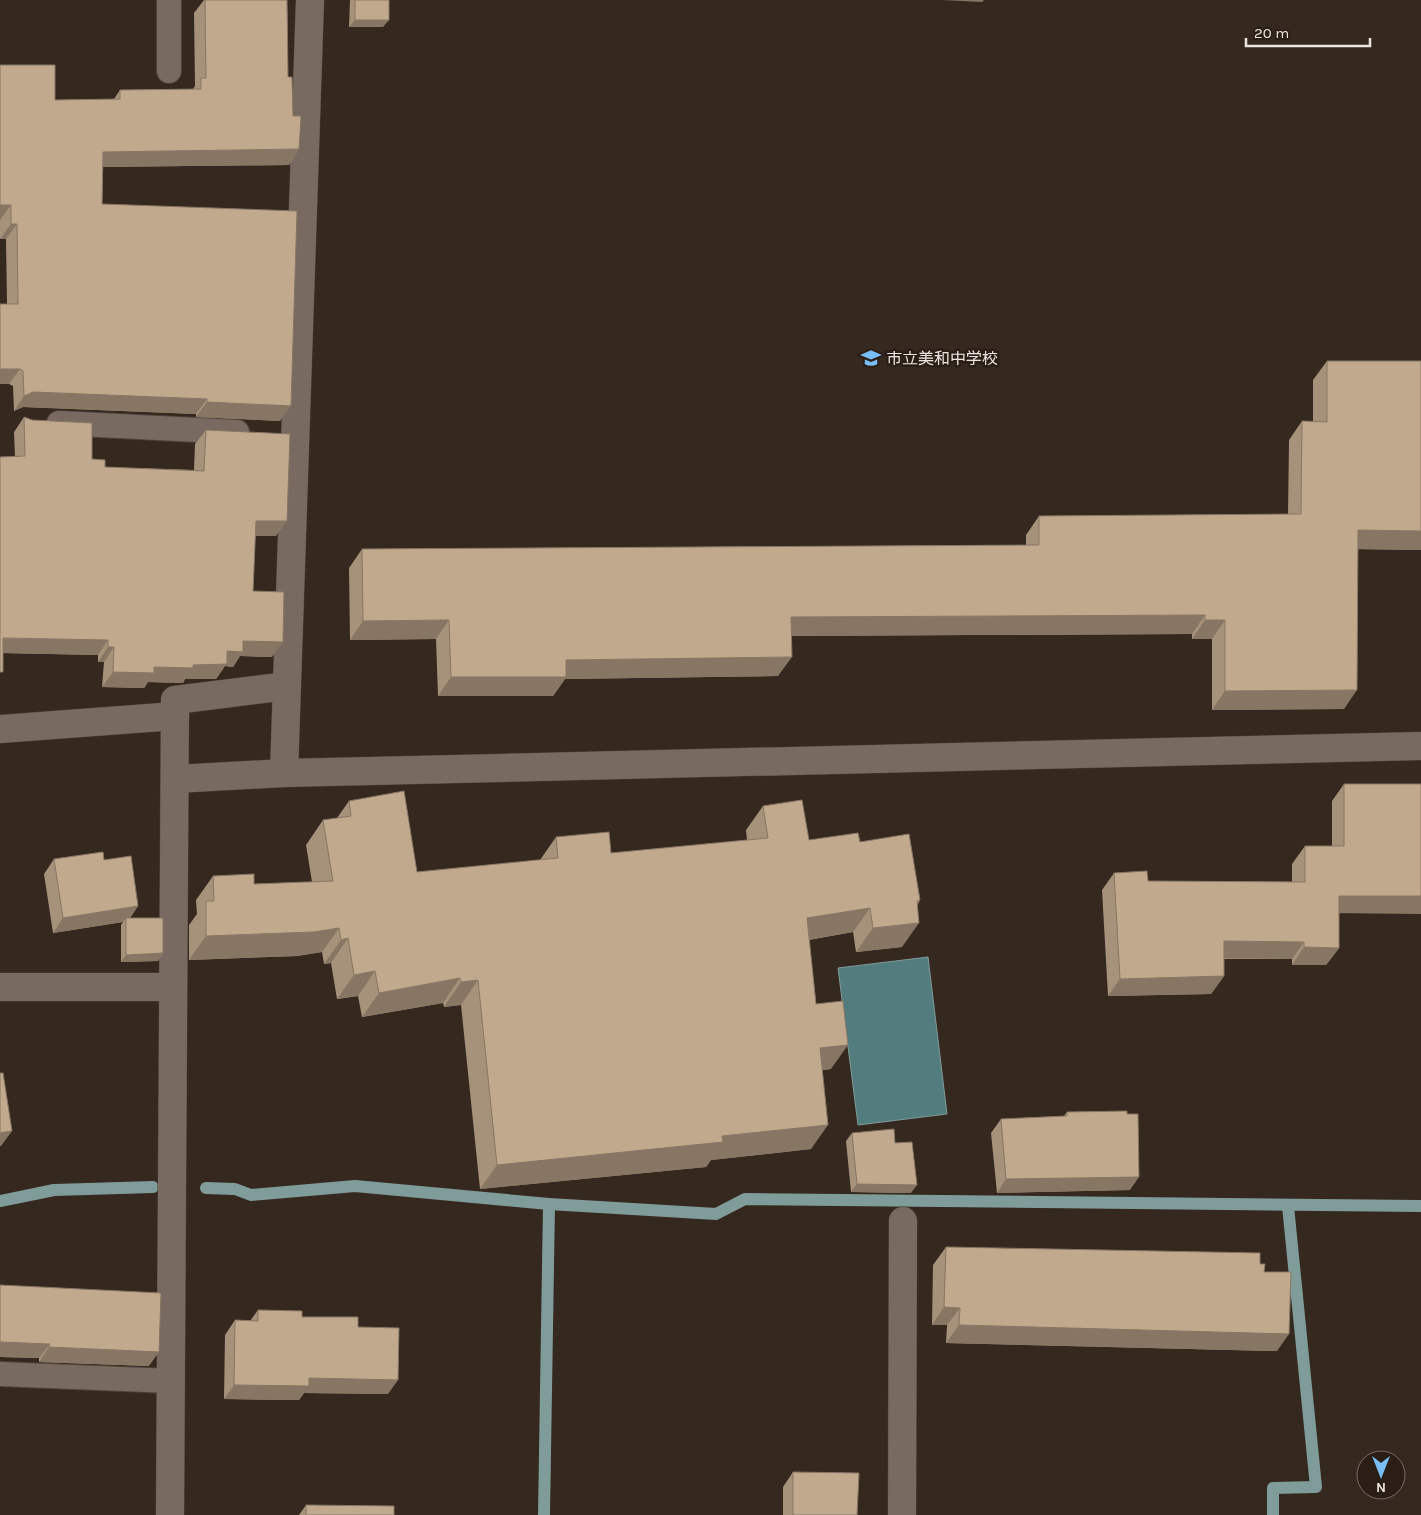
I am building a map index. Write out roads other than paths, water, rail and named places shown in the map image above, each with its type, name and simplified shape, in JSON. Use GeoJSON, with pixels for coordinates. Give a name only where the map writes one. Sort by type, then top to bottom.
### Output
{"type":"FeatureCollection","features":[{"type":"Feature","properties":{"kind":"street"},"geometry":{"type":"LineString","coordinates":[[284,773],[287,686],[276,435],[310,0]]}},
{"type":"Feature","properties":{"kind":"street"},"geometry":{"type":"LineString","coordinates":[[170,1515],[175,700],[287,686]]}},
{"type":"Feature","properties":{"kind":"street"},"geometry":{"type":"LineString","coordinates":[[0,729],[175,716]]}},
{"type":"Feature","properties":{"kind":"street"},"geometry":{"type":"LineString","coordinates":[[175,779],[284,773],[1421,746]]}},
{"type":"Feature","properties":{"kind":"street"},"geometry":{"type":"LineString","coordinates":[[0,987],[173,987]]}},
{"type":"Feature","properties":{"kind":"street"},"geometry":{"type":"LineString","coordinates":[[902,1515],[903,1221]]}},
{"type":"Feature","properties":{"kind":"lane"},"geometry":{"type":"LineString","coordinates":[[169,0],[169,71]]}},
{"type":"Feature","properties":{"kind":"lane"},"geometry":{"type":"LineString","coordinates":[[42,422],[276,435]]}},
{"type":"Feature","properties":{"kind":"lane"},"geometry":{"type":"LineString","coordinates":[[0,1374],[171,1381]]}},
{"type":"Feature","properties":{"kind":"water"},"geometry":{"type":"Polygon","coordinates":[[[928,957],[947,1114],[858,1125],[838,968],[928,957]]]}},
{"type":"Feature","properties":{"kind":"waterway"},"geometry":{"type":"LineString","coordinates":[[206,1188],[235,1189],[251,1195],[355,1186],[549,1204],[716,1214],[745,1199],[1421,1206]]}},
{"type":"Feature","properties":{"kind":"waterway"},"geometry":{"type":"LineString","coordinates":[[0,1201],[54,1190],[153,1187]]}},
{"type":"Feature","properties":{"kind":"waterway"},"geometry":{"type":"LineString","coordinates":[[544,1515],[549,1204]]}},
{"type":"Feature","properties":{"kind":"waterway"},"geometry":{"type":"LineString","coordinates":[[1273,1515],[1273,1488],[1316,1487],[1288,1206]]}},
{"type":"Feature","properties":{"kind":"place","name":"市立美和中学校"},"geometry":{"type":"Point","coordinates":[871,358]}}]}
